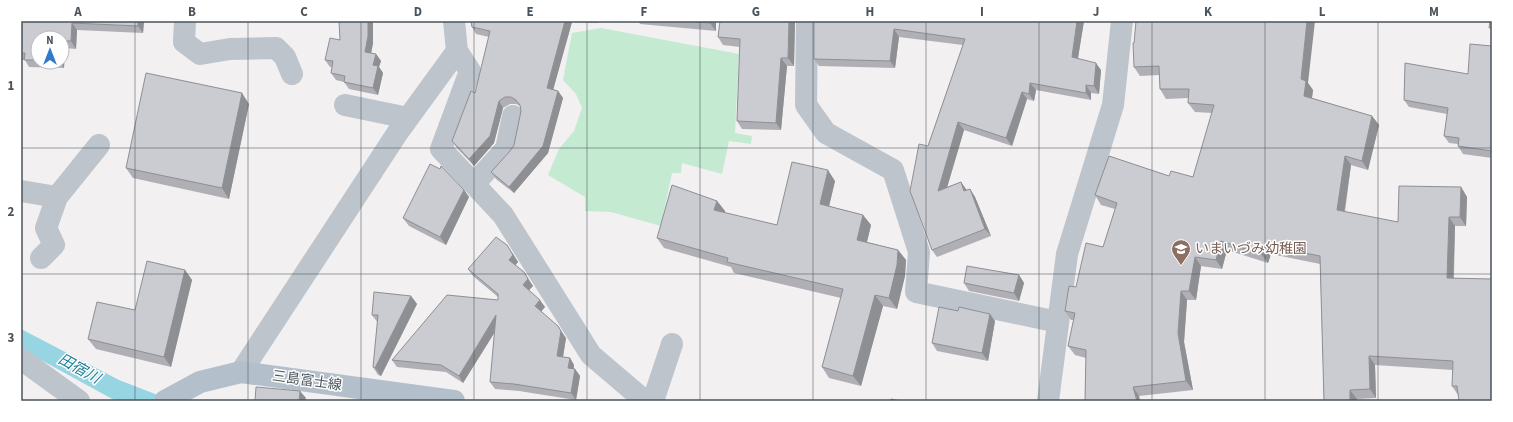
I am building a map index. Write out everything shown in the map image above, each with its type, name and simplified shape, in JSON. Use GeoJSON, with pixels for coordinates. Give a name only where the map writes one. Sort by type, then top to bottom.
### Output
{"type":"FeatureCollection","features":[{"type":"Feature","properties":{"kind":"main road","name":"三島富士線"},"geometry":{"type":"LineString","coordinates":[[168,399],[200,382],[241,372],[454,401]]}},
{"type":"Feature","properties":{"kind":"street"},"geometry":{"type":"LineString","coordinates":[[185,21],[184,42],[200,54],[230,49],[276,48],[286,57],[292,74]]}},
{"type":"Feature","properties":{"kind":"street"},"geometry":{"type":"LineString","coordinates":[[454,21],[457,51],[470,71],[441,149],[503,215],[591,355],[645,401]]}},
{"type":"Feature","properties":{"kind":"street"},"geometry":{"type":"LineString","coordinates":[[807,21],[806,106],[826,133],[893,170],[919,252],[916,292],[1058,322]]}},
{"type":"Feature","properties":{"kind":"street"},"geometry":{"type":"LineString","coordinates":[[1048,401],[1067,254],[1113,105],[1122,21]]}},
{"type":"Feature","properties":{"kind":"street"},"geometry":{"type":"LineString","coordinates":[[241,372],[408,118],[457,51]]}},
{"type":"Feature","properties":{"kind":"street"},"geometry":{"type":"LineString","coordinates":[[345,105],[408,118]]}},
{"type":"Feature","properties":{"kind":"street"},"geometry":{"type":"LineString","coordinates":[[474,184],[506,149],[513,116]]}},
{"type":"Feature","properties":{"kind":"street"},"geometry":{"type":"LineString","coordinates":[[41,258],[54,245],[46,228],[57,197],[99,145]]}},
{"type":"Feature","properties":{"kind":"street"},"geometry":{"type":"LineString","coordinates":[[21,191],[57,197]]}},
{"type":"Feature","properties":{"kind":"street"},"geometry":{"type":"LineString","coordinates":[[653,401],[672,344]]}},
{"type":"Feature","properties":{"kind":"street"},"geometry":{"type":"LineString","coordinates":[[21,359],[79,401]]}},
{"type":"Feature","properties":{"kind":"green space"},"geometry":{"type":"Polygon","coordinates":[[[601,28],[739,54],[735,133],[752,136],[751,144],[729,141],[722,174],[682,163],[681,173],[672,173],[661,226],[611,212],[585,211],[585,197],[548,175],[559,149],[574,131],[582,108],[576,94],[563,80],[572,33],[601,28]]]}},
{"type":"Feature","properties":{"kind":"water","name":"田宿川"},"geometry":{"type":"Polygon","coordinates":[[[21,329],[119,380],[173,401],[116,401],[21,349],[21,329]]]}},
{"type":"Feature","properties":{"kind":"building"},"geometry":{"type":"Polygon","coordinates":[[[21,21],[138,21],[138,26],[72,23],[71,41],[70,30],[30,30],[30,60],[24,60],[25,53],[21,53],[21,21]]]}},
{"type":"Feature","properties":{"kind":"building"},"geometry":{"type":"Polygon","coordinates":[[[339,21],[368,21],[368,36],[365,52],[376,54],[373,65],[378,66],[373,88],[344,82],[345,76],[331,73],[333,61],[325,60],[330,38],[340,40],[339,21]]]}},
{"type":"Feature","properties":{"kind":"building"},"geometry":{"type":"Polygon","coordinates":[[[471,21],[565,21],[547,88],[558,91],[543,146],[509,187],[491,172],[514,145],[521,111],[520,105],[516,100],[511,97],[505,97],[499,101],[490,136],[469,159],[452,141],[471,91],[475,93],[490,31],[472,27],[471,21]]]}},
{"type":"Feature","properties":{"kind":"building"},"geometry":{"type":"Polygon","coordinates":[[[686,21],[710,21],[710,23],[686,21]]]}},
{"type":"Feature","properties":{"kind":"building"},"geometry":{"type":"Polygon","coordinates":[[[720,21],[789,21],[788,58],[781,58],[776,123],[737,121],[740,39],[718,37],[720,21]]]}},
{"type":"Feature","properties":{"kind":"building"},"geometry":{"type":"Polygon","coordinates":[[[814,21],[1077,21],[1072,57],[1096,63],[1094,86],[1086,85],[1086,93],[1030,83],[1029,94],[1022,92],[1006,138],[958,122],[938,191],[961,182],[964,191],[970,189],[985,229],[932,250],[910,191],[919,144],[928,146],[965,39],[894,29],[890,61],[814,59],[814,21]]]}},
{"type":"Feature","properties":{"kind":"building"},"geometry":{"type":"Polygon","coordinates":[[[1136,21],[1307,21],[1301,79],[1306,81],[1304,96],[1372,116],[1362,161],[1345,156],[1337,210],[1398,222],[1399,186],[1461,187],[1460,217],[1449,217],[1447,278],[1492,279],[1492,401],[1459,401],[1457,386],[1452,386],[1453,361],[1369,356],[1370,389],[1350,390],[1350,401],[1324,401],[1320,256],[1264,245],[1261,254],[1221,241],[1216,260],[1195,257],[1189,291],[1181,291],[1178,333],[1186,381],[1133,387],[1137,401],[1085,401],[1086,350],[1068,346],[1075,313],[1065,311],[1069,286],[1076,287],[1086,243],[1103,247],[1117,203],[1095,195],[1109,156],[1169,176],[1171,171],[1193,177],[1214,105],[1188,103],[1189,89],[1160,89],[1159,66],[1134,67],[1133,43],[1136,21]]]}},
{"type":"Feature","properties":{"kind":"building"},"geometry":{"type":"Polygon","coordinates":[[[1490,21],[1492,21],[1492,28],[1489,28],[1490,21]]]}},
{"type":"Feature","properties":{"kind":"building"},"geometry":{"type":"Polygon","coordinates":[[[1470,44],[1492,46],[1492,151],[1458,146],[1459,138],[1444,136],[1448,108],[1404,100],[1405,63],[1468,74],[1470,44]]]}},
{"type":"Feature","properties":{"kind":"building"},"geometry":{"type":"Polygon","coordinates":[[[146,73],[242,93],[222,188],[126,168],[146,73]]]}},
{"type":"Feature","properties":{"kind":"building"},"geometry":{"type":"Polygon","coordinates":[[[792,162],[828,170],[820,204],[863,215],[857,240],[898,250],[897,265],[889,298],[875,295],[853,376],[822,367],[843,289],[727,262],[728,258],[657,238],[672,185],[717,201],[714,210],[777,225],[792,162]]]}},
{"type":"Feature","properties":{"kind":"building"},"geometry":{"type":"Polygon","coordinates":[[[430,164],[440,169],[441,166],[464,190],[440,237],[403,218],[430,164]]]}},
{"type":"Feature","properties":{"kind":"building"},"geometry":{"type":"Polygon","coordinates":[[[496,237],[507,245],[513,255],[509,260],[524,272],[528,279],[523,285],[540,300],[535,306],[558,326],[561,331],[557,356],[570,358],[568,368],[575,369],[571,393],[514,384],[490,382],[496,315],[459,376],[441,365],[392,360],[447,295],[498,300],[498,294],[468,269],[496,237]]]}},
{"type":"Feature","properties":{"kind":"building"},"geometry":{"type":"Polygon","coordinates":[[[147,261],[185,270],[164,357],[88,339],[97,302],[135,310],[147,261]]]}},
{"type":"Feature","properties":{"kind":"building"},"geometry":{"type":"Polygon","coordinates":[[[967,266],[1019,275],[1014,293],[964,283],[967,266]]]}},
{"type":"Feature","properties":{"kind":"building"},"geometry":{"type":"Polygon","coordinates":[[[374,292],[411,296],[375,368],[373,367],[378,315],[372,315],[374,292]]]}},
{"type":"Feature","properties":{"kind":"building"},"geometry":{"type":"Polygon","coordinates":[[[939,307],[958,311],[959,307],[990,314],[982,353],[932,343],[939,307]]]}},
{"type":"Feature","properties":{"kind":"building"},"geometry":{"type":"Polygon","coordinates":[[[256,387],[300,391],[299,401],[255,401],[256,387]]]}},
{"type":"Feature","properties":{"kind":"building"},"geometry":{"type":"Polygon","coordinates":[[[891,399],[901,401],[890,401],[891,399]]]}},
{"type":"Feature","properties":{"kind":"place","name":"いまいづみ幼稚園"},"geometry":{"type":"Point","coordinates":[1181,266]}}]}
